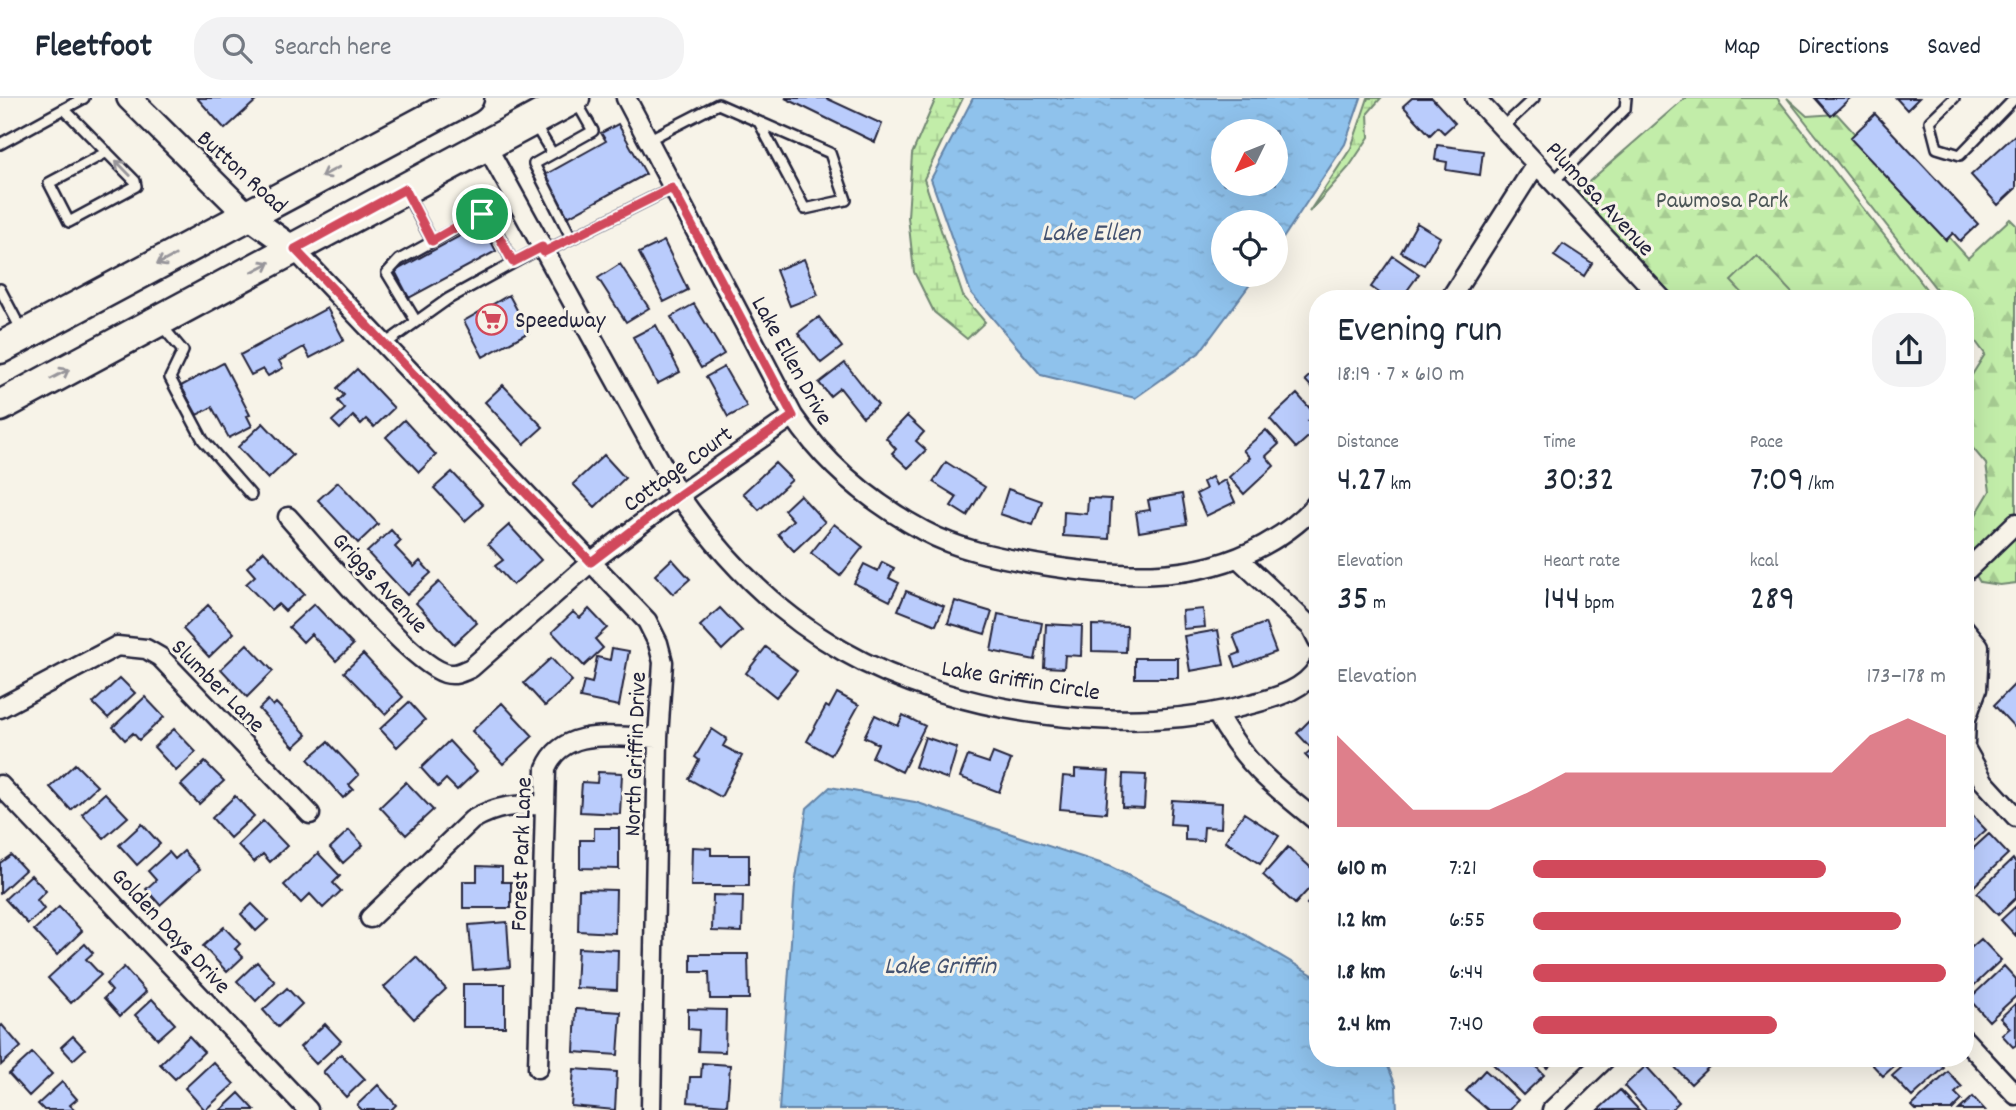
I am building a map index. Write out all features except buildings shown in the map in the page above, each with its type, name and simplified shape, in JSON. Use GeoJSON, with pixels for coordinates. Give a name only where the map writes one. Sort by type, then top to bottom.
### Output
{"type":"FeatureCollection","features":[{"type":"Feature","properties":{"kind":"main road"},"geometry":{"type":"LineString","coordinates":[[12,342],[468,98]]}},
{"type":"Feature","properties":{"kind":"main road"},"geometry":{"type":"LineString","coordinates":[[0,406],[486,145],[533,109],[574,98]]}},
{"type":"Feature","properties":{"kind":"street","name":"Button Road"},"geometry":{"type":"LineString","coordinates":[[129,98],[247,216],[295,249]]}},
{"type":"Feature","properties":{"kind":"street","name":"Lake Ellen Drive"},"geometry":{"type":"LineString","coordinates":[[626,98],[793,416],[813,447],[844,476],[925,532],[976,553],[1105,574],[1198,571],[1239,559],[1287,532],[1309,511]]}},
{"type":"Feature","properties":{"kind":"street","name":"Plumosa Avenue"},"geometry":{"type":"LineString","coordinates":[[1475,98],[1654,290]]}},
{"type":"Feature","properties":{"kind":"street","name":"Lake Griffin Circle"},"geometry":{"type":"LineString","coordinates":[[486,145],[679,495],[707,536],[757,588],[842,650],[887,674],[936,692],[1036,712],[1158,720],[1217,714],[1302,686],[1309,678]]}},
{"type":"Feature","properties":{"kind":"street"},"geometry":{"type":"LineString","coordinates":[[1456,290],[1536,164]]}},
{"type":"Feature","properties":{"kind":"street","name":"North Griffin Drive"},"geometry":{"type":"LineString","coordinates":[[295,249],[647,621],[658,643],[663,663],[658,738],[651,1110]]}},
{"type":"Feature","properties":{"kind":"street","name":"Cottage Court"},"geometry":{"type":"LineString","coordinates":[[444,673],[455,675],[471,668],[591,562],[679,495],[793,416]]}},
{"type":"Feature","properties":{"kind":"street","name":"Griggs Avenue"},"geometry":{"type":"LineString","coordinates":[[288,517],[410,651],[444,673]]}},
{"type":"Feature","properties":{"kind":"street"},"geometry":{"type":"LineString","coordinates":[[1974,563],[2016,523]]}},
{"type":"Feature","properties":{"kind":"street"},"geometry":{"type":"LineString","coordinates":[[1239,559],[1309,625]]}},
{"type":"Feature","properties":{"kind":"street"},"geometry":{"type":"LineString","coordinates":[[1974,640],[1979,646],[1977,689],[1974,697]]}},
{"type":"Feature","properties":{"kind":"street","name":"Slumber Lane"},"geometry":{"type":"LineString","coordinates":[[0,708],[117,646],[130,645],[146,649],[160,657],[310,814]]}},
{"type":"Feature","properties":{"kind":"street"},"geometry":{"type":"LineString","coordinates":[[1217,714],[1246,760],[1309,814]]}},
{"type":"Feature","properties":{"kind":"street","name":"Forest Park Lane"},"geometry":{"type":"LineString","coordinates":[[538,1068],[546,768],[552,754],[567,742],[582,738],[658,738]]}},
{"type":"Feature","properties":{"kind":"street"},"geometry":{"type":"LineString","coordinates":[[1974,764],[1984,782],[2013,809]]}},
{"type":"Feature","properties":{"kind":"street","name":"Golden Days Drive"},"geometry":{"type":"LineString","coordinates":[[0,785],[308,1110]]}},
{"type":"Feature","properties":{"kind":"street"},"geometry":{"type":"LineString","coordinates":[[370,918],[472,820],[490,810],[508,805],[544,805]]}},
{"type":"Feature","properties":{"kind":"street"},"geometry":{"type":"LineString","coordinates":[[1974,1050],[2016,1094]]}},
{"type":"Feature","properties":{"kind":"street"},"geometry":{"type":"LineString","coordinates":[[1552,1110],[1597,1067]]}},
{"type":"Feature","properties":{"kind":"lane"},"geometry":{"type":"LineString","coordinates":[[0,144],[84,98]]}},
{"type":"Feature","properties":{"kind":"lane"},"geometry":{"type":"LineString","coordinates":[[571,237],[534,163],[593,131],[574,98]]}},
{"type":"Feature","properties":{"kind":"lane"},"geometry":{"type":"LineString","coordinates":[[1502,128],[1534,98]]}},
{"type":"Feature","properties":{"kind":"lane"},"geometry":{"type":"LineString","coordinates":[[1553,182],[1625,109],[1626,98]]}},
{"type":"Feature","properties":{"kind":"lane"},"geometry":{"type":"LineString","coordinates":[[1954,98],[1930,121],[1937,148],[1961,155],[2015,98]]}},
{"type":"Feature","properties":{"kind":"lane"},"geometry":{"type":"LineString","coordinates":[[648,140],[718,104],[830,153],[846,200],[805,209],[759,122]]}},
{"type":"Feature","properties":{"kind":"lane"},"geometry":{"type":"LineString","coordinates":[[64,109],[107,152],[135,181],[136,186],[69,222],[49,183],[107,152]]}},
{"type":"Feature","properties":{"kind":"lane"},"geometry":{"type":"LineString","coordinates":[[533,109],[552,153]]}},
{"type":"Feature","properties":{"kind":"lane"},"geometry":{"type":"LineString","coordinates":[[385,344],[416,321],[513,262],[672,188]]}},
{"type":"Feature","properties":{"kind":"lane"},"geometry":{"type":"LineString","coordinates":[[405,189],[432,241]]}},
{"type":"Feature","properties":{"kind":"lane"},"geometry":{"type":"LineString","coordinates":[[416,321],[387,273],[399,260],[477,215],[487,215],[513,262]]}},
{"type":"Feature","properties":{"kind":"lane"},"geometry":{"type":"LineString","coordinates":[[0,289],[12,342]]}},
{"type":"Feature","properties":{"kind":"lane"},"geometry":{"type":"LineString","coordinates":[[159,321],[183,351],[170,378],[203,440],[251,495]]}},
{"type":"Feature","properties":{"kind":"green space"},"geometry":{"type":"Polygon","coordinates":[[[936,98],[963,98],[924,179],[963,296],[985,322],[967,339],[934,312],[914,272],[908,217],[912,154],[936,98]]]}},
{"type":"Feature","properties":{"kind":"green space"},"geometry":{"type":"Polygon","coordinates":[[[1368,98],[1381,98],[1368,113],[1369,137],[1349,167],[1309,212],[1351,148],[1368,98]]]}},
{"type":"Feature","properties":{"kind":"green space","name":"Pawmosa Park"},"geometry":{"type":"Polygon","coordinates":[[[1685,98],[1777,98],[1927,290],[1654,290],[1569,199],[1685,98]]]}},
{"type":"Feature","properties":{"kind":"green space"},"geometry":{"type":"Polygon","coordinates":[[[1787,98],[1807,116],[1837,114],[1968,258],[2010,219],[2016,225],[2016,512],[1974,553],[1974,518],[1990,491],[1986,464],[1974,450],[1974,372],[1985,354],[1974,339],[1974,290],[1937,290],[1787,98]]]}},
{"type":"Feature","properties":{"kind":"green space"},"geometry":{"type":"Polygon","coordinates":[[[1757,256],[1789,290],[1740,290],[1731,281],[1757,256]]]}},
{"type":"Feature","properties":{"kind":"green space"},"geometry":{"type":"Polygon","coordinates":[[[2016,535],[2016,583],[2000,585],[1980,582],[1975,574],[2016,535]]]}},
{"type":"Feature","properties":{"kind":"water","name":"Lake Ellen"},"geometry":{"type":"Polygon","coordinates":[[[973,98],[1361,98],[1345,144],[1288,231],[1288,210],[1211,210],[1211,287],[1248,287],[1199,353],[1135,398],[1041,375],[971,293],[931,179],[973,98]]]}},
{"type":"Feature","properties":{"kind":"water","name":"Lake Griffin"},"geometry":{"type":"Polygon","coordinates":[[[830,787],[915,802],[1109,866],[1227,924],[1309,973],[1309,1067],[1388,1067],[1396,1086],[1397,1110],[779,1110],[795,885],[807,808],[830,787]]]}},
{"type":"Feature","properties":{"kind":"place","name":"Speedway"},"geometry":{"type":"Point","coordinates":[492,319]}},
{"type":"Feature","properties":{"kind":"route"},"geometry":{"type":"LineString","coordinates":[[672,188],[793,416],[679,495],[591,562],[295,249],[405,189],[432,241],[482,214],[487,215],[492,222],[513,262],[542,247],[544,252],[672,188]]}}]}
